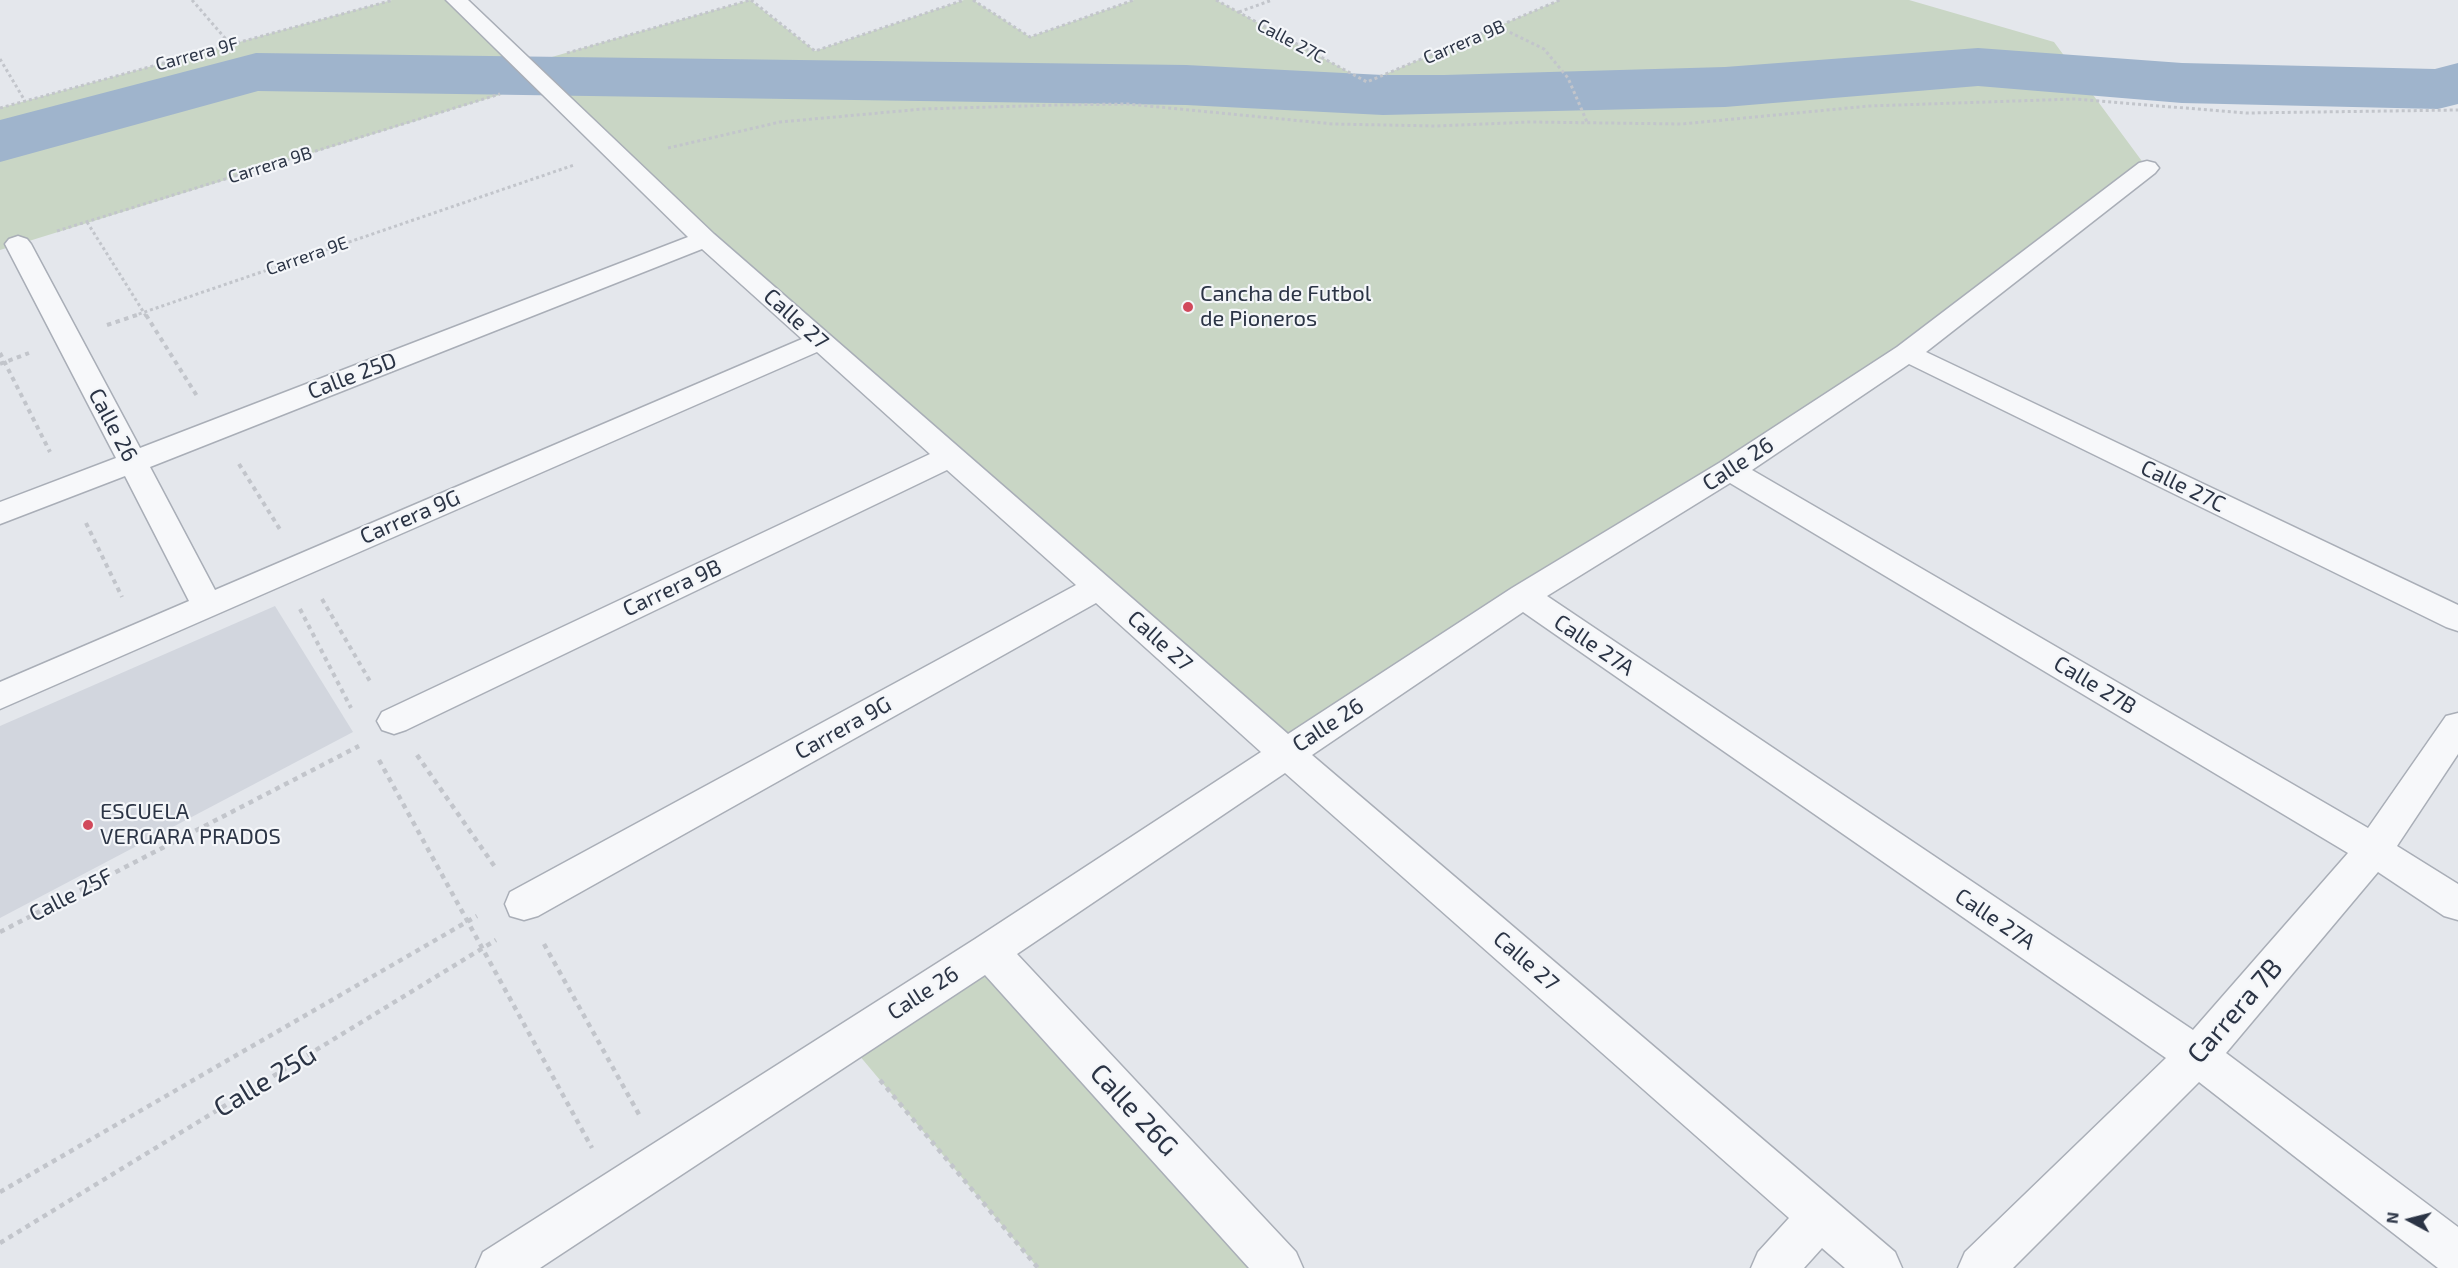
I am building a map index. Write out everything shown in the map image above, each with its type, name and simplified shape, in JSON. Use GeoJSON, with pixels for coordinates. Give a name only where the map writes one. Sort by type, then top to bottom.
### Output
{"type":"FeatureCollection","features":[{"type":"Feature","properties":{"kind":"street","name":"Calle 27"},"geometry":{"type":"LineString","coordinates":[[456,0],[705,238],[820,341],[1286,753],[1879,1268]]}},
{"type":"Feature","properties":{"kind":"street","name":"Calle 26"},"geometry":{"type":"LineString","coordinates":[[500,1268],[988,951],[1523,596],[1730,470],[1908,353],[2147,168]]}},
{"type":"Feature","properties":{"kind":"street","name":"Calle 25D"},"geometry":{"type":"LineString","coordinates":[[0,514],[705,238]]}},
{"type":"Feature","properties":{"kind":"street","name":"Calle 26"},"geometry":{"type":"LineString","coordinates":[[18,244],[208,606]]}},
{"type":"Feature","properties":{"kind":"street","name":"Carrera 9G"},"geometry":{"type":"LineString","coordinates":[[0,696],[820,341]]}},
{"type":"Feature","properties":{"kind":"street","name":"Calle 27C"},"geometry":{"type":"LineString","coordinates":[[1908,353],[2458,620]]}},
{"type":"Feature","properties":{"kind":"street","name":"Carrera 9B"},"geometry":{"type":"LineString","coordinates":[[393,721],[951,456]]}},
{"type":"Feature","properties":{"kind":"street","name":"Calle 27B"},"geometry":{"type":"LineString","coordinates":[[1730,470],[2374,850],[2458,904]]}},
{"type":"Feature","properties":{"kind":"street","name":"Carrera 9G"},"geometry":{"type":"LineString","coordinates":[[522,905],[1099,587]]}},
{"type":"Feature","properties":{"kind":"street","name":"Calle 27A"},"geometry":{"type":"LineString","coordinates":[[1523,596],[2197,1056],[2458,1255]]}},
{"type":"Feature","properties":{"kind":"street","name":"Carrera 7B"},"geometry":{"type":"LineString","coordinates":[[1981,1268],[2197,1056],[2374,850],[2458,726]]}},
{"type":"Feature","properties":{"kind":"street","name":"Calle 26G"},"geometry":{"type":"LineString","coordinates":[[988,951],[1280,1268]]}},
{"type":"Feature","properties":{"kind":"street"},"geometry":{"type":"LineString","coordinates":[[1774,1268],[1820,1216]]}},
{"type":"Feature","properties":{"kind":"path"},"geometry":{"type":"LineString","coordinates":[[192,0],[231,45]]}},
{"type":"Feature","properties":{"kind":"path","name":"Carrera 9F"},"geometry":{"type":"LineString","coordinates":[[0,108],[393,0]]}},
{"type":"Feature","properties":{"kind":"path"},"geometry":{"type":"LineString","coordinates":[[532,74],[750,0],[815,51],[964,0]]}},
{"type":"Feature","properties":{"kind":"path"},"geometry":{"type":"LineString","coordinates":[[973,0],[1030,37],[1134,0]]}},
{"type":"Feature","properties":{"kind":"path","name":"Calle 27C"},"geometry":{"type":"LineString","coordinates":[[1216,0],[1367,82]]}},
{"type":"Feature","properties":{"kind":"path"},"geometry":{"type":"LineString","coordinates":[[1238,12],[1272,0]]}},
{"type":"Feature","properties":{"kind":"path","name":"Carrera 9B"},"geometry":{"type":"LineString","coordinates":[[1367,82],[1560,0]]}},
{"type":"Feature","properties":{"kind":"path"},"geometry":{"type":"LineString","coordinates":[[1499,27],[1544,49],[1568,78],[1587,122]]}},
{"type":"Feature","properties":{"kind":"path"},"geometry":{"type":"LineString","coordinates":[[0,59],[25,101]]}},
{"type":"Feature","properties":{"kind":"path","name":"Carrera 9B"},"geometry":{"type":"LineString","coordinates":[[18,244],[532,74]]}},
{"type":"Feature","properties":{"kind":"path","name":"Carrera 9E"},"geometry":{"type":"LineString","coordinates":[[0,364],[68,339],[619,156],[780,122],[923,109],[1128,104],[1333,124],[1436,126],[1587,122],[1682,124],[1869,106],[2074,99],[2246,113],[2458,110]]}},
{"type":"Feature","properties":{"kind":"path"},"geometry":{"type":"LineString","coordinates":[[291,569],[393,721],[522,905],[664,1161]]}},
{"type":"Feature","properties":{"kind":"path"},"geometry":{"type":"LineString","coordinates":[[291,569],[368,741],[616,1191]]}},
{"type":"Feature","properties":{"kind":"path","name":"Calle 25F"},"geometry":{"type":"LineString","coordinates":[[0,932],[368,741],[393,721]]}},
{"type":"Feature","properties":{"kind":"path","name":"Calle 25G"},"geometry":{"type":"LineString","coordinates":[[0,1192],[467,923],[522,905]]}},
{"type":"Feature","properties":{"kind":"path","name":"Calle 25G"},"geometry":{"type":"LineString","coordinates":[[0,1243],[481,949],[522,905]]}},
{"type":"Feature","properties":{"kind":"path"},"geometry":{"type":"LineString","coordinates":[[848,1042],[1038,1268]]}},
{"type":"Feature","properties":{"kind":"shaded area","name":"ESCUELA VERGARA PRADOS"},"geometry":{"type":"Polygon","coordinates":[[[275,606],[353,732],[0,918],[0,726],[275,606]]]}},
{"type":"Feature","properties":{"kind":"green space"},"geometry":{"type":"Polygon","coordinates":[[[392,0],[456,0],[524,65],[750,0],[815,51],[964,0],[973,0],[1030,37],[1134,0],[1216,0],[1367,82],[1560,0],[1909,0],[2054,42],[2147,168],[1730,470],[1286,753],[541,82],[0,250],[0,108],[392,0]]]}},
{"type":"Feature","properties":{"kind":"green space"},"geometry":{"type":"Polygon","coordinates":[[[989,951],[1280,1268],[1038,1268],[848,1042],[989,951]]]}},
{"type":"Feature","properties":{"kind":"waterway"},"geometry":{"type":"LineString","coordinates":[[0,141],[256,72],[1186,85],[1383,95],[1725,87],[1978,67],[2182,83],[2438,89],[2458,83]]}},
{"type":"Feature","properties":{"kind":"place","name":"Cancha de Futbol de Pioneros"},"geometry":{"type":"Point","coordinates":[1188,307]}},
{"type":"Feature","properties":{"kind":"place","name":"ESCUELA VERGARA PRADOS"},"geometry":{"type":"Point","coordinates":[88,825]}}]}
